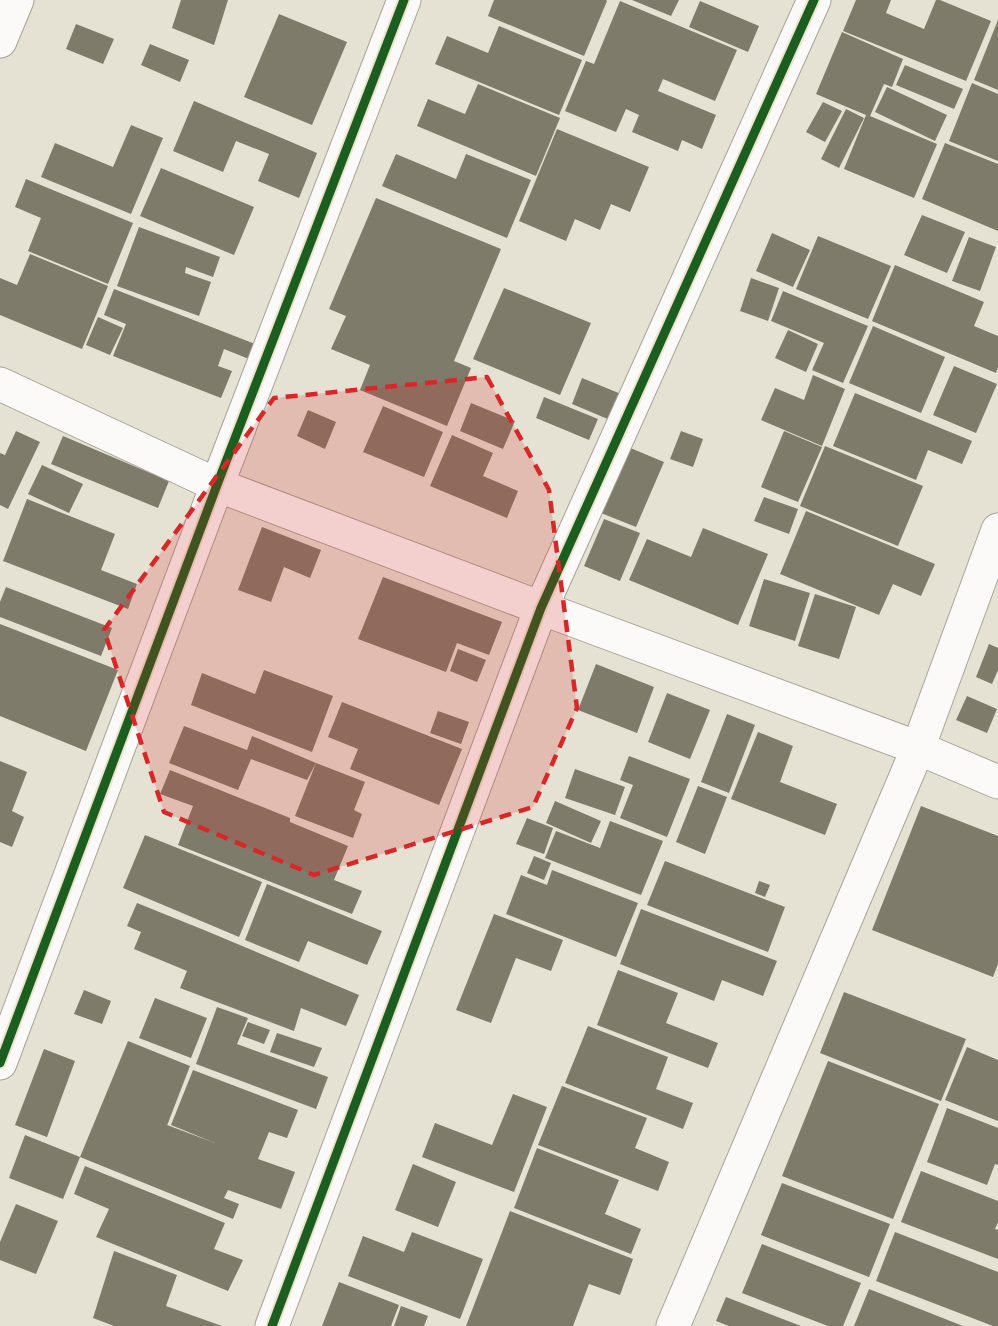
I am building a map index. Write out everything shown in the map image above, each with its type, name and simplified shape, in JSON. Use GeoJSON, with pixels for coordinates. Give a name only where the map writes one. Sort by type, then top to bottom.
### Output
{"type":"FeatureCollection","features":[{"type":"Feature","properties":{"kind":"street"},"geometry":{"type":"LineString","coordinates":[[0,41],[17,0]]}},
{"type":"Feature","properties":{"kind":"street"},"geometry":{"type":"LineString","coordinates":[[0,1063],[217,485],[404,0]]}},
{"type":"Feature","properties":{"kind":"street"},"geometry":{"type":"LineString","coordinates":[[272,1326],[541,608],[814,0]]}},
{"type":"Feature","properties":{"kind":"street"},"geometry":{"type":"LineString","coordinates":[[0,384],[217,485],[918,748],[998,782]]}},
{"type":"Feature","properties":{"kind":"street"},"geometry":{"type":"LineString","coordinates":[[673,1326],[918,748],[998,530]]}},
{"type":"Feature","properties":{"kind":"highlighted area"},"geometry":{"type":"Polygon","coordinates":[[[487,377],[549,490],[577,708],[533,807],[314,875],[164,812],[104,630],[274,398],[487,377]]]}},
{"type":"Feature","properties":{"kind":"building"},"geometry":{"type":"Polygon","coordinates":[[[181,0],[228,0],[214,45],[172,28],[181,0]]]}},
{"type":"Feature","properties":{"kind":"building"},"geometry":{"type":"Polygon","coordinates":[[[494,0],[607,1],[584,56],[488,16],[494,0]]]}},
{"type":"Feature","properties":{"kind":"building"},"geometry":{"type":"Polygon","coordinates":[[[632,0],[679,0],[671,16],[632,0]]]}},
{"type":"Feature","properties":{"kind":"building"},"geometry":{"type":"Polygon","coordinates":[[[856,0],[891,0],[886,13],[924,29],[936,0],[991,21],[966,81],[843,31],[856,0]]]}},
{"type":"Feature","properties":{"kind":"building"},"geometry":{"type":"Polygon","coordinates":[[[620,1],[737,50],[715,101],[663,79],[658,91],[716,115],[702,149],[682,140],[678,151],[632,132],[639,115],[626,109],[616,132],[565,111],[586,61],[594,64],[620,1]]]}},
{"type":"Feature","properties":{"kind":"building"},"geometry":{"type":"Polygon","coordinates":[[[700,1],[759,26],[748,52],[689,27],[700,1]]]}},
{"type":"Feature","properties":{"kind":"building"},"geometry":{"type":"Polygon","coordinates":[[[279,14],[347,42],[312,125],[244,97],[279,14]]]}},
{"type":"Feature","properties":{"kind":"building"},"geometry":{"type":"Polygon","coordinates":[[[998,20],[998,90],[974,80],[998,20]]]}},
{"type":"Feature","properties":{"kind":"building"},"geometry":{"type":"Polygon","coordinates":[[[76,24],[114,39],[103,64],[66,49],[76,24]]]}},
{"type":"Feature","properties":{"kind":"building"},"geometry":{"type":"Polygon","coordinates":[[[499,26],[582,60],[559,115],[435,64],[447,36],[488,53],[499,26]]]}},
{"type":"Feature","properties":{"kind":"building"},"geometry":{"type":"Polygon","coordinates":[[[842,32],[903,59],[892,87],[884,84],[870,116],[937,144],[914,198],[844,169],[866,115],[816,94],[842,32]]]}},
{"type":"Feature","properties":{"kind":"building"},"geometry":{"type":"Polygon","coordinates":[[[150,44],[189,60],[180,82],[141,65],[150,44]]]}},
{"type":"Feature","properties":{"kind":"building"},"geometry":{"type":"Polygon","coordinates":[[[905,65],[963,89],[954,109],[896,85],[905,65]]]}},
{"type":"Feature","properties":{"kind":"building"},"geometry":{"type":"Polygon","coordinates":[[[972,83],[998,94],[998,161],[949,141],[972,83]]]}},
{"type":"Feature","properties":{"kind":"building"},"geometry":{"type":"Polygon","coordinates":[[[478,84],[560,118],[536,176],[417,126],[428,99],[465,114],[478,84]]]}},
{"type":"Feature","properties":{"kind":"building"},"geometry":{"type":"Polygon","coordinates":[[[887,87],[947,115],[935,141],[875,112],[887,87]]]}},
{"type":"Feature","properties":{"kind":"building"},"geometry":{"type":"Polygon","coordinates":[[[194,101],[317,153],[299,198],[258,181],[269,154],[236,141],[223,172],[173,151],[194,101]]]}},
{"type":"Feature","properties":{"kind":"building"},"geometry":{"type":"Polygon","coordinates":[[[823,102],[842,111],[825,142],[806,132],[823,102]]]}},
{"type":"Feature","properties":{"kind":"building"},"geometry":{"type":"Polygon","coordinates":[[[846,109],[864,118],[839,168],[821,159],[846,109]]]}},
{"type":"Feature","properties":{"kind":"building"},"geometry":{"type":"Polygon","coordinates":[[[131,125],[163,138],[131,214],[41,177],[55,143],[113,167],[131,125]]]}},
{"type":"Feature","properties":{"kind":"building"},"geometry":{"type":"Polygon","coordinates":[[[557,129],[649,167],[630,212],[611,204],[600,230],[575,219],[566,241],[519,221],[557,129]]]}},
{"type":"Feature","properties":{"kind":"building"},"geometry":{"type":"Polygon","coordinates":[[[945,143],[998,164],[998,231],[922,199],[945,143]]]}},
{"type":"Feature","properties":{"kind":"building"},"geometry":{"type":"Polygon","coordinates":[[[396,154],[456,179],[466,154],[531,180],[507,238],[382,186],[396,154]]]}},
{"type":"Feature","properties":{"kind":"building"},"geometry":{"type":"Polygon","coordinates":[[[161,168],[254,207],[234,255],[140,216],[161,168]]]}},
{"type":"Feature","properties":{"kind":"building"},"geometry":{"type":"Polygon","coordinates":[[[26,179],[133,223],[108,284],[28,251],[41,218],[15,207],[26,179]]]}},
{"type":"Feature","properties":{"kind":"building"},"geometry":{"type":"Polygon","coordinates":[[[376,198],[501,249],[454,361],[471,368],[447,426],[360,390],[370,365],[331,349],[346,316],[329,309],[376,198]]]}},
{"type":"Feature","properties":{"kind":"building"},"geometry":{"type":"Polygon","coordinates":[[[922,215],[965,232],[947,273],[904,255],[922,215]]]}},
{"type":"Feature","properties":{"kind":"building"},"geometry":{"type":"Polygon","coordinates":[[[139,227],[220,257],[213,277],[186,267],[185,273],[211,282],[199,316],[117,286],[139,227]]]}},
{"type":"Feature","properties":{"kind":"building"},"geometry":{"type":"Polygon","coordinates":[[[772,233],[810,250],[793,287],[756,271],[772,233]]]}},
{"type":"Feature","properties":{"kind":"building"},"geometry":{"type":"Polygon","coordinates":[[[818,236],[891,266],[868,319],[796,289],[818,236]]]}},
{"type":"Feature","properties":{"kind":"building"},"geometry":{"type":"Polygon","coordinates":[[[969,237],[996,247],[980,291],[952,281],[969,237]]]}},
{"type":"Feature","properties":{"kind":"building"},"geometry":{"type":"Polygon","coordinates":[[[30,254],[108,286],[82,349],[0,315],[0,278],[17,285],[30,254]]]}},
{"type":"Feature","properties":{"kind":"building"},"geometry":{"type":"Polygon","coordinates":[[[895,265],[984,302],[974,326],[998,336],[996,373],[872,321],[895,265]]]}},
{"type":"Feature","properties":{"kind":"building"},"geometry":{"type":"Polygon","coordinates":[[[751,278],[779,288],[768,321],[740,311],[751,278]]]}},
{"type":"Feature","properties":{"kind":"building"},"geometry":{"type":"Polygon","coordinates":[[[504,288],[591,323],[560,395],[473,359],[504,288]]]}},
{"type":"Feature","properties":{"kind":"building"},"geometry":{"type":"Polygon","coordinates":[[[114,289],[255,344],[249,359],[224,349],[218,366],[232,371],[221,398],[113,356],[126,324],[104,315],[114,289]]]}},
{"type":"Feature","properties":{"kind":"building"},"geometry":{"type":"Polygon","coordinates":[[[783,291],[868,326],[843,383],[812,370],[824,343],[771,321],[783,291]]]}},
{"type":"Feature","properties":{"kind":"building"},"geometry":{"type":"Polygon","coordinates":[[[98,317],[123,328],[110,355],[86,345],[98,317]]]}},
{"type":"Feature","properties":{"kind":"building"},"geometry":{"type":"Polygon","coordinates":[[[873,326],[945,357],[921,413],[849,383],[873,326]]]}},
{"type":"Feature","properties":{"kind":"building"},"geometry":{"type":"Polygon","coordinates":[[[788,330],[818,344],[806,372],[775,358],[788,330]]]}},
{"type":"Feature","properties":{"kind":"building"},"geometry":{"type":"Polygon","coordinates":[[[954,366],[997,384],[976,433],[933,415],[954,366]]]}},
{"type":"Feature","properties":{"kind":"building"},"geometry":{"type":"Polygon","coordinates":[[[813,375],[845,389],[822,446],[761,420],[775,388],[804,400],[813,375]]]}},
{"type":"Feature","properties":{"kind":"building"},"geometry":{"type":"Polygon","coordinates":[[[582,378],[621,394],[610,420],[572,404],[582,378]]]}},
{"type":"Feature","properties":{"kind":"building"},"geometry":{"type":"Polygon","coordinates":[[[855,393],[972,441],[962,464],[928,450],[916,480],[833,446],[855,393]]]}},
{"type":"Feature","properties":{"kind":"building"},"geometry":{"type":"Polygon","coordinates":[[[544,397],[598,419],[589,440],[536,418],[544,397]]]}},
{"type":"Feature","properties":{"kind":"building"},"geometry":{"type":"Polygon","coordinates":[[[471,403],[515,421],[503,449],[460,431],[471,403]]]}},
{"type":"Feature","properties":{"kind":"building"},"geometry":{"type":"Polygon","coordinates":[[[383,406],[443,432],[424,477],[363,452],[383,406]]]}},
{"type":"Feature","properties":{"kind":"building"},"geometry":{"type":"Polygon","coordinates":[[[308,410],[336,422],[325,449],[297,436],[308,410]]]}},
{"type":"Feature","properties":{"kind":"building"},"geometry":{"type":"Polygon","coordinates":[[[16,431],[40,442],[8,509],[0,505],[0,453],[5,455],[16,431]]]}},
{"type":"Feature","properties":{"kind":"building"},"geometry":{"type":"Polygon","coordinates":[[[681,431],[703,439],[693,467],[670,459],[681,431]]]}},
{"type":"Feature","properties":{"kind":"building"},"geometry":{"type":"Polygon","coordinates":[[[784,431],[822,447],[798,502],[761,487],[784,431]]]}},
{"type":"Feature","properties":{"kind":"building"},"geometry":{"type":"Polygon","coordinates":[[[452,435],[493,453],[483,476],[518,491],[507,518],[430,486],[452,435]]]}},
{"type":"Feature","properties":{"kind":"building"},"geometry":{"type":"Polygon","coordinates":[[[63,436],[169,481],[158,508],[51,464],[63,436]]]}},
{"type":"Feature","properties":{"kind":"building"},"geometry":{"type":"Polygon","coordinates":[[[825,446],[923,486],[898,546],[800,506],[825,446]]]}},
{"type":"Feature","properties":{"kind":"building"},"geometry":{"type":"Polygon","coordinates":[[[628,447],[664,462],[636,527],[601,513],[628,447]]]}},
{"type":"Feature","properties":{"kind":"building"},"geometry":{"type":"Polygon","coordinates":[[[42,465],[83,484],[69,513],[28,494],[42,465]]]}},
{"type":"Feature","properties":{"kind":"building"},"geometry":{"type":"Polygon","coordinates":[[[764,497],[798,509],[789,534],[754,521],[764,497]]]}},
{"type":"Feature","properties":{"kind":"building"},"geometry":{"type":"Polygon","coordinates":[[[27,499],[115,534],[101,570],[137,584],[128,609],[3,561],[27,499]]]}},
{"type":"Feature","properties":{"kind":"building"},"geometry":{"type":"Polygon","coordinates":[[[806,511],[935,564],[921,596],[893,584],[879,615],[780,574],[806,511]]]}},
{"type":"Feature","properties":{"kind":"building"},"geometry":{"type":"Polygon","coordinates":[[[604,519],[640,533],[620,581],[584,566],[604,519]]]}},
{"type":"Feature","properties":{"kind":"building"},"geometry":{"type":"Polygon","coordinates":[[[262,527],[321,550],[310,578],[284,567],[271,602],[238,590],[262,527]]]}},
{"type":"Feature","properties":{"kind":"building"},"geometry":{"type":"Polygon","coordinates":[[[703,528],[768,554],[738,625],[629,580],[647,539],[691,557],[703,528]]]}},
{"type":"Feature","properties":{"kind":"building"},"geometry":{"type":"Polygon","coordinates":[[[383,577],[502,622],[489,655],[457,643],[446,672],[358,639],[383,577]]]}},
{"type":"Feature","properties":{"kind":"building"},"geometry":{"type":"Polygon","coordinates":[[[764,579],[810,593],[795,641],[749,626],[764,579]]]}},
{"type":"Feature","properties":{"kind":"building"},"geometry":{"type":"Polygon","coordinates":[[[6,587],[112,628],[101,656],[0,617],[0,602],[6,587]]]}},
{"type":"Feature","properties":{"kind":"building"},"geometry":{"type":"Polygon","coordinates":[[[815,594],[856,607],[839,659],[798,646],[815,594]]]}},
{"type":"Feature","properties":{"kind":"building"},"geometry":{"type":"Polygon","coordinates":[[[0,624],[118,670],[86,751],[0,716],[0,624]]]}},
{"type":"Feature","properties":{"kind":"building"},"geometry":{"type":"Polygon","coordinates":[[[989,644],[998,648],[998,670],[992,684],[976,677],[989,644]]]}},
{"type":"Feature","properties":{"kind":"building"},"geometry":{"type":"Polygon","coordinates":[[[458,649],[486,660],[477,682],[450,671],[458,649]]]}},
{"type":"Feature","properties":{"kind":"building"},"geometry":{"type":"Polygon","coordinates":[[[596,664],[654,687],[637,733],[578,710],[596,664]]]}},
{"type":"Feature","properties":{"kind":"building"},"geometry":{"type":"Polygon","coordinates":[[[264,670],[333,696],[312,752],[191,705],[202,673],[255,694],[264,670]]]}},
{"type":"Feature","properties":{"kind":"building"},"geometry":{"type":"Polygon","coordinates":[[[667,693],[710,710],[690,759],[648,742],[667,693]]]}},
{"type":"Feature","properties":{"kind":"building"},"geometry":{"type":"Polygon","coordinates":[[[967,696],[997,709],[987,733],[956,720],[967,696]]]}},
{"type":"Feature","properties":{"kind":"building"},"geometry":{"type":"Polygon","coordinates":[[[342,702],[462,749],[439,805],[350,769],[358,749],[328,737],[342,702]]]}},
{"type":"Feature","properties":{"kind":"building"},"geometry":{"type":"Polygon","coordinates":[[[438,711],[469,722],[461,744],[430,733],[438,711]]]}},
{"type":"Feature","properties":{"kind":"building"},"geometry":{"type":"Polygon","coordinates":[[[727,714],[755,725],[729,793],[701,782],[727,714]]]}},
{"type":"Feature","properties":{"kind":"building"},"geometry":{"type":"Polygon","coordinates":[[[184,726],[247,750],[252,736],[316,763],[307,780],[251,759],[238,790],[169,763],[184,726]]]}},
{"type":"Feature","properties":{"kind":"building"},"geometry":{"type":"Polygon","coordinates":[[[758,732],[793,746],[780,782],[837,804],[825,835],[731,799],[758,732]]]}},
{"type":"Feature","properties":{"kind":"building"},"geometry":{"type":"Polygon","coordinates":[[[629,756],[690,779],[667,837],[620,818],[633,785],[620,780],[629,756]]]}},
{"type":"Feature","properties":{"kind":"building"},"geometry":{"type":"Polygon","coordinates":[[[0,761],[27,772],[12,811],[24,817],[12,847],[0,842],[0,761]]]}},
{"type":"Feature","properties":{"kind":"building"},"geometry":{"type":"Polygon","coordinates":[[[316,763],[365,782],[354,810],[362,814],[353,838],[295,816],[316,763]]]}},
{"type":"Feature","properties":{"kind":"building"},"geometry":{"type":"Polygon","coordinates":[[[575,769],[625,787],[615,815],[565,798],[575,769]]]}},
{"type":"Feature","properties":{"kind":"building"},"geometry":{"type":"Polygon","coordinates":[[[170,770],[290,818],[290,822],[348,846],[334,880],[362,891],[352,914],[178,845],[193,806],[160,794],[170,770]]]}},
{"type":"Feature","properties":{"kind":"building"},"geometry":{"type":"Polygon","coordinates":[[[698,786],[727,797],[705,854],[676,842],[698,786]]]}},
{"type":"Feature","properties":{"kind":"building"},"geometry":{"type":"Polygon","coordinates":[[[555,801],[601,821],[591,843],[546,823],[555,801]]]}},
{"type":"Feature","properties":{"kind":"building"},"geometry":{"type":"Polygon","coordinates":[[[921,806],[998,836],[998,964],[993,977],[872,930],[921,806]]]}},
{"type":"Feature","properties":{"kind":"building"},"geometry":{"type":"Polygon","coordinates":[[[527,818],[553,828],[544,854],[516,844],[527,818]]]}},
{"type":"Feature","properties":{"kind":"building"},"geometry":{"type":"Polygon","coordinates":[[[610,821],[663,841],[641,895],[545,858],[556,831],[600,848],[610,821]]]}},
{"type":"Feature","properties":{"kind":"building"},"geometry":{"type":"Polygon","coordinates":[[[145,835],[262,882],[239,937],[123,888],[145,835]]]}},
{"type":"Feature","properties":{"kind":"building"},"geometry":{"type":"Polygon","coordinates":[[[534,856],[551,863],[544,880],[527,873],[534,856]]]}},
{"type":"Feature","properties":{"kind":"building"},"geometry":{"type":"Polygon","coordinates":[[[665,861],[785,907],[768,952],[647,905],[665,861]]]}},
{"type":"Feature","properties":{"kind":"building"},"geometry":{"type":"Polygon","coordinates":[[[552,870],[638,903],[616,957],[506,914],[521,875],[547,885],[552,870]]]}},
{"type":"Feature","properties":{"kind":"building"},"geometry":{"type":"Polygon","coordinates":[[[759,881],[770,885],[765,897],[755,893],[759,881]]]}},
{"type":"Feature","properties":{"kind":"building"},"geometry":{"type":"Polygon","coordinates":[[[267,884],[382,931],[367,965],[308,941],[299,962],[245,940],[267,884]]]}},
{"type":"Feature","properties":{"kind":"building"},"geometry":{"type":"Polygon","coordinates":[[[137,903],[359,995],[346,1026],[301,1008],[294,1031],[180,988],[187,971],[134,949],[141,932],[127,926],[137,903]]]}},
{"type":"Feature","properties":{"kind":"building"},"geometry":{"type":"Polygon","coordinates":[[[641,909],[777,961],[763,996],[722,980],[714,1001],[620,964],[641,909]]]}},
{"type":"Feature","properties":{"kind":"building"},"geometry":{"type":"Polygon","coordinates":[[[494,914],[563,940],[551,971],[516,958],[491,1023],[456,1010],[494,914]]]}},
{"type":"Feature","properties":{"kind":"building"},"geometry":{"type":"Polygon","coordinates":[[[618,970],[678,993],[666,1023],[718,1043],[708,1068],[597,1025],[618,970]]]}},
{"type":"Feature","properties":{"kind":"building"},"geometry":{"type":"Polygon","coordinates":[[[84,990],[111,1001],[102,1024],[74,1014],[84,990]]]}},
{"type":"Feature","properties":{"kind":"building"},"geometry":{"type":"Polygon","coordinates":[[[844,992],[966,1039],[941,1101],[820,1053],[844,992]]]}},
{"type":"Feature","properties":{"kind":"building"},"geometry":{"type":"Polygon","coordinates":[[[155,998],[207,1018],[191,1058],[139,1038],[155,998]]]}},
{"type":"Feature","properties":{"kind":"building"},"geometry":{"type":"Polygon","coordinates":[[[217,1007],[248,1018],[237,1044],[328,1077],[316,1109],[196,1064],[217,1007]]]}},
{"type":"Feature","properties":{"kind":"building"},"geometry":{"type":"Polygon","coordinates":[[[248,1022],[270,1030],[264,1044],[242,1036],[248,1022]]]}},
{"type":"Feature","properties":{"kind":"building"},"geometry":{"type":"Polygon","coordinates":[[[588,1026],[668,1057],[656,1089],[693,1103],[683,1129],[565,1083],[588,1026]]]}},
{"type":"Feature","properties":{"kind":"building"},"geometry":{"type":"Polygon","coordinates":[[[277,1033],[322,1048],[314,1067],[270,1052],[277,1033]]]}},
{"type":"Feature","properties":{"kind":"building"},"geometry":{"type":"Polygon","coordinates":[[[128,1041],[190,1066],[167,1125],[215,1143],[171,1125],[193,1070],[298,1110],[287,1138],[269,1132],[258,1159],[295,1172],[281,1209],[228,1190],[224,1198],[239,1204],[233,1219],[80,1157],[128,1041]]]}},
{"type":"Feature","properties":{"kind":"building"},"geometry":{"type":"Polygon","coordinates":[[[967,1047],[998,1060],[998,1121],[945,1100],[967,1047]]]}},
{"type":"Feature","properties":{"kind":"building"},"geometry":{"type":"Polygon","coordinates":[[[44,1049],[75,1061],[47,1137],[15,1125],[44,1049]]]}},
{"type":"Feature","properties":{"kind":"building"},"geometry":{"type":"Polygon","coordinates":[[[828,1061],[939,1104],[893,1219],[782,1176],[828,1061]]]}},
{"type":"Feature","properties":{"kind":"building"},"geometry":{"type":"Polygon","coordinates":[[[562,1086],[647,1118],[635,1148],[669,1162],[658,1191],[538,1145],[562,1086]]]}},
{"type":"Feature","properties":{"kind":"building"},"geometry":{"type":"Polygon","coordinates":[[[513,1094],[547,1107],[514,1192],[422,1157],[435,1123],[492,1145],[513,1094]]]}},
{"type":"Feature","properties":{"kind":"building"},"geometry":{"type":"Polygon","coordinates":[[[947,1108],[998,1128],[998,1165],[995,1164],[987,1185],[927,1162],[947,1108]]]}},
{"type":"Feature","properties":{"kind":"building"},"geometry":{"type":"Polygon","coordinates":[[[25,1135],[80,1157],[63,1199],[9,1178],[25,1135]]]}},
{"type":"Feature","properties":{"kind":"building"},"geometry":{"type":"Polygon","coordinates":[[[537,1148],[619,1180],[605,1214],[641,1229],[631,1254],[514,1208],[537,1148]]]}},
{"type":"Feature","properties":{"kind":"building"},"geometry":{"type":"Polygon","coordinates":[[[413,1164],[456,1182],[438,1227],[395,1210],[413,1164]]]}},
{"type":"Feature","properties":{"kind":"building"},"geometry":{"type":"Polygon","coordinates":[[[85,1166],[225,1223],[214,1249],[243,1260],[228,1291],[96,1237],[109,1209],[74,1194],[85,1166]]]}},
{"type":"Feature","properties":{"kind":"building"},"geometry":{"type":"Polygon","coordinates":[[[921,1171],[998,1201],[998,1222],[995,1229],[998,1230],[998,1259],[901,1222],[921,1171]]]}},
{"type":"Feature","properties":{"kind":"building"},"geometry":{"type":"Polygon","coordinates":[[[782,1183],[890,1224],[869,1277],[761,1235],[782,1183]]]}},
{"type":"Feature","properties":{"kind":"building"},"geometry":{"type":"Polygon","coordinates":[[[16,1204],[58,1221],[36,1274],[0,1260],[0,1242],[16,1204]]]}},
{"type":"Feature","properties":{"kind":"building"},"geometry":{"type":"Polygon","coordinates":[[[510,1211],[633,1259],[620,1295],[589,1284],[573,1326],[466,1326],[510,1211]]]}},
{"type":"Feature","properties":{"kind":"building"},"geometry":{"type":"Polygon","coordinates":[[[412,1232],[483,1259],[460,1319],[348,1276],[363,1236],[404,1252],[412,1232]]]}},
{"type":"Feature","properties":{"kind":"building"},"geometry":{"type":"Polygon","coordinates":[[[895,1232],[998,1272],[998,1326],[876,1281],[895,1232]]]}},
{"type":"Feature","properties":{"kind":"building"},"geometry":{"type":"Polygon","coordinates":[[[762,1244],[861,1283],[843,1326],[828,1326],[742,1293],[762,1244]]]}},
{"type":"Feature","properties":{"kind":"building"},"geometry":{"type":"Polygon","coordinates":[[[114,1251],[177,1275],[166,1306],[222,1326],[114,1326],[93,1318],[114,1251]]]}},
{"type":"Feature","properties":{"kind":"building"},"geometry":{"type":"Polygon","coordinates":[[[339,1282],[399,1305],[391,1326],[322,1326],[339,1282]]]}},
{"type":"Feature","properties":{"kind":"building"},"geometry":{"type":"Polygon","coordinates":[[[869,1289],[963,1326],[854,1326],[869,1289]]]}},
{"type":"Feature","properties":{"kind":"building"},"geometry":{"type":"Polygon","coordinates":[[[726,1297],[801,1326],[729,1326],[716,1321],[726,1297]]]}},
{"type":"Feature","properties":{"kind":"building"},"geometry":{"type":"Polygon","coordinates":[[[401,1306],[428,1316],[424,1326],[394,1326],[401,1306]]]}},
{"type":"Feature","properties":{"kind":"cycle path"},"geometry":{"type":"LineString","coordinates":[[0,1063],[217,485],[404,0]]}},
{"type":"Feature","properties":{"kind":"cycle path"},"geometry":{"type":"LineString","coordinates":[[272,1326],[541,608],[814,0]]}}]}
